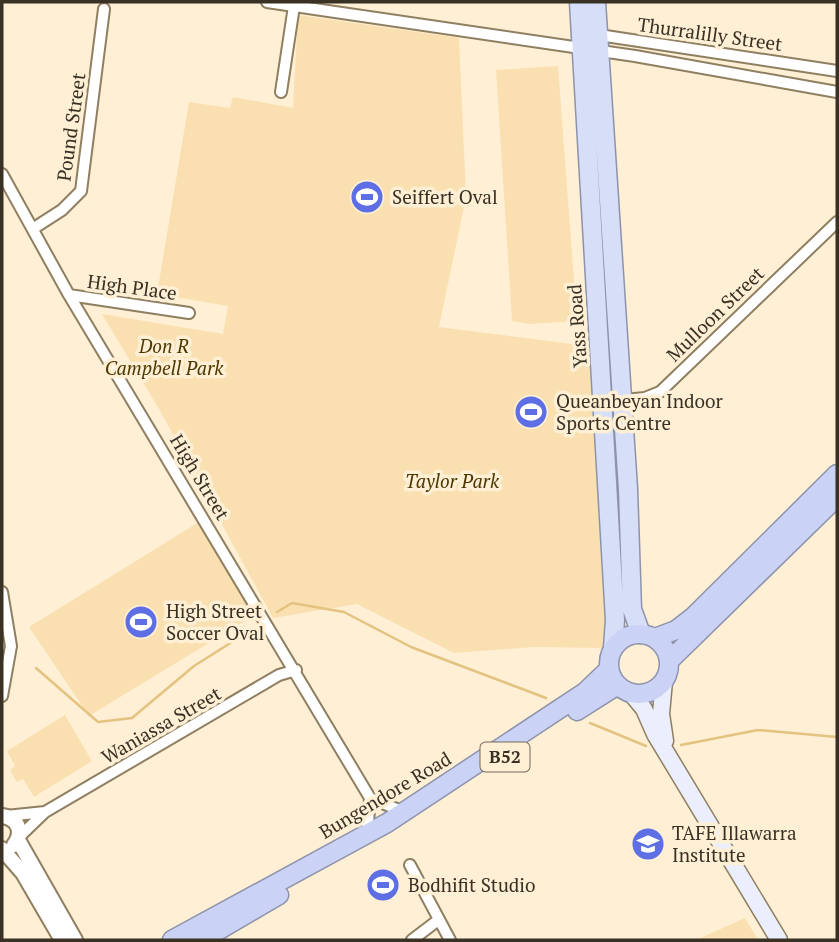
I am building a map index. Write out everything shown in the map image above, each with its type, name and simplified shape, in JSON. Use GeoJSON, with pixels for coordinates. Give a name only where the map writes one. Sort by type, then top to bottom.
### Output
{"type":"FeatureCollection","features":[{"type":"Feature","properties":{"kind":"highway"},"geometry":{"type":"LineString","coordinates":[[664,681],[669,661],[829,504],[837,474]]}},
{"type":"Feature","properties":{"kind":"highway"},"geometry":{"type":"LineString","coordinates":[[619,682],[613,648],[629,635],[648,636],[676,629],[829,504]]}},
{"type":"Feature","properties":{"kind":"highway"},"geometry":{"type":"LineString","coordinates":[[648,636],[663,645],[669,661]]}},
{"type":"Feature","properties":{"kind":"highway","name":"B52"},"geometry":{"type":"LineString","coordinates":[[619,682],[649,692],[664,681]]}},
{"type":"Feature","properties":{"kind":"highway","name":"Bungendore Road"},"geometry":{"type":"LineString","coordinates":[[172,940],[404,812],[585,692],[619,682]]}},
{"type":"Feature","properties":{"kind":"highway","name":"Bungendore Road"},"geometry":{"type":"LineString","coordinates":[[202,940],[400,823],[619,682]]}},
{"type":"Feature","properties":{"kind":"main road","name":"Yass Road"},"geometry":{"type":"LineString","coordinates":[[579,2],[615,620],[613,648]]}},
{"type":"Feature","properties":{"kind":"main road","name":"Yass Road"},"geometry":{"type":"LineString","coordinates":[[596,2],[619,349],[632,609],[648,636]]}},
{"type":"Feature","properties":{"kind":"main road"},"geometry":{"type":"LineString","coordinates":[[599,351],[619,349]]}},
{"type":"Feature","properties":{"kind":"main road"},"geometry":{"type":"LineString","coordinates":[[664,681],[661,714],[668,755]]}},
{"type":"Feature","properties":{"kind":"main road"},"geometry":{"type":"LineString","coordinates":[[619,682],[644,709],[668,755],[779,940]]}},
{"type":"Feature","properties":{"kind":"street"},"geometry":{"type":"LineString","coordinates":[[267,2],[580,47],[600,44]]}},
{"type":"Feature","properties":{"kind":"street"},"geometry":{"type":"LineString","coordinates":[[281,92],[293,6]]}},
{"type":"Feature","properties":{"kind":"street","name":"Pound Street"},"geometry":{"type":"LineString","coordinates":[[34,228],[62,210],[81,191],[104,9]]}},
{"type":"Feature","properties":{"kind":"street","name":"Thurralilly Street"},"geometry":{"type":"LineString","coordinates":[[600,44],[837,71]]}},
{"type":"Feature","properties":{"kind":"street","name":"Thurralilly Street"},"geometry":{"type":"LineString","coordinates":[[600,44],[714,72],[837,92]]}},
{"type":"Feature","properties":{"kind":"street","name":"High Street"},"geometry":{"type":"LineString","coordinates":[[2,174],[69,295],[296,670],[370,798]]}},
{"type":"Feature","properties":{"kind":"street","name":"Mulloon Street"},"geometry":{"type":"LineString","coordinates":[[603,401],[649,397],[663,389],[837,222]]}},
{"type":"Feature","properties":{"kind":"street","name":"High Place"},"geometry":{"type":"LineString","coordinates":[[69,295],[189,313]]}},
{"type":"Feature","properties":{"kind":"street"},"geometry":{"type":"LineString","coordinates":[[2,592],[11,646],[2,692]]}},
{"type":"Feature","properties":{"kind":"street","name":"Waniassa Street"},"geometry":{"type":"LineString","coordinates":[[18,839],[45,812],[279,675],[296,670]]}},
{"type":"Feature","properties":{"kind":"street"},"geometry":{"type":"LineString","coordinates":[[367,834],[370,798],[404,812]]}},
{"type":"Feature","properties":{"kind":"street","name":"Waniassa Street"},"geometry":{"type":"LineString","coordinates":[[3,816],[45,812]]}},
{"type":"Feature","properties":{"kind":"street"},"geometry":{"type":"LineString","coordinates":[[3,816],[17,824],[18,839],[75,940]]}},
{"type":"Feature","properties":{"kind":"street"},"geometry":{"type":"LineString","coordinates":[[18,839],[10,847],[2,849],[23,873],[62,940]]}},
{"type":"Feature","properties":{"kind":"street"},"geometry":{"type":"LineString","coordinates":[[410,865],[450,940]]}},
{"type":"Feature","properties":{"kind":"street"},"geometry":{"type":"LineString","coordinates":[[412,940],[438,921]]}},
{"type":"Feature","properties":{"kind":"green space","name":"Taylor Park"},"geometry":{"type":"Polygon","coordinates":[[[298,15],[459,38],[466,197],[439,327],[595,347],[613,611],[606,648],[534,647],[454,653],[357,604],[273,618],[159,409],[102,314],[223,334],[228,306],[157,294],[189,102],[230,108],[233,97],[293,108],[298,15]]]}},
{"type":"Feature","properties":{"kind":"green space"},"geometry":{"type":"Polygon","coordinates":[[[558,66],[577,321],[530,324],[512,321],[496,70],[558,66]]]}},
{"type":"Feature","properties":{"kind":"green space","name":"High Street Soccer Oval"},"geometry":{"type":"Polygon","coordinates":[[[199,522],[253,616],[89,716],[29,627],[199,522]]]}},
{"type":"Feature","properties":{"kind":"green space"},"geometry":{"type":"Polygon","coordinates":[[[65,715],[92,761],[34,797],[23,779],[17,782],[10,770],[15,766],[7,751],[65,715]]]}},
{"type":"Feature","properties":{"kind":"green space"},"geometry":{"type":"Polygon","coordinates":[[[745,918],[758,940],[696,940],[745,918]]]}},
{"type":"Feature","properties":{"kind":"waterway"},"geometry":{"type":"LineString","coordinates":[[277,612],[292,603],[344,612],[411,647],[546,698]]}},
{"type":"Feature","properties":{"kind":"waterway"},"geometry":{"type":"LineString","coordinates":[[36,668],[98,722],[132,718],[194,666],[251,630]]}},
{"type":"Feature","properties":{"kind":"waterway"},"geometry":{"type":"LineString","coordinates":[[590,723],[646,746]]}},
{"type":"Feature","properties":{"kind":"waterway"},"geometry":{"type":"LineString","coordinates":[[681,745],[758,730],[837,737]]}},
{"type":"Feature","properties":{"kind":"place","name":"Seiffert Oval"},"geometry":{"type":"Point","coordinates":[367,197]}},
{"type":"Feature","properties":{"kind":"place","name":"Queanbeyan Indoor Sports Centre"},"geometry":{"type":"Point","coordinates":[531,412]}},
{"type":"Feature","properties":{"kind":"place","name":"High Street Soccer Oval"},"geometry":{"type":"Point","coordinates":[141,622]}},
{"type":"Feature","properties":{"kind":"place","name":"TAFE Illawarra Institute"},"geometry":{"type":"Point","coordinates":[648,844]}},
{"type":"Feature","properties":{"kind":"place","name":"Bodhifit Studio"},"geometry":{"type":"Point","coordinates":[383,885]}},
{"type":"Feature","properties":{"kind":"park label","name":"Don R Campbell Park"},"geometry":{"type":"Point","coordinates":[164,357]}}]}
